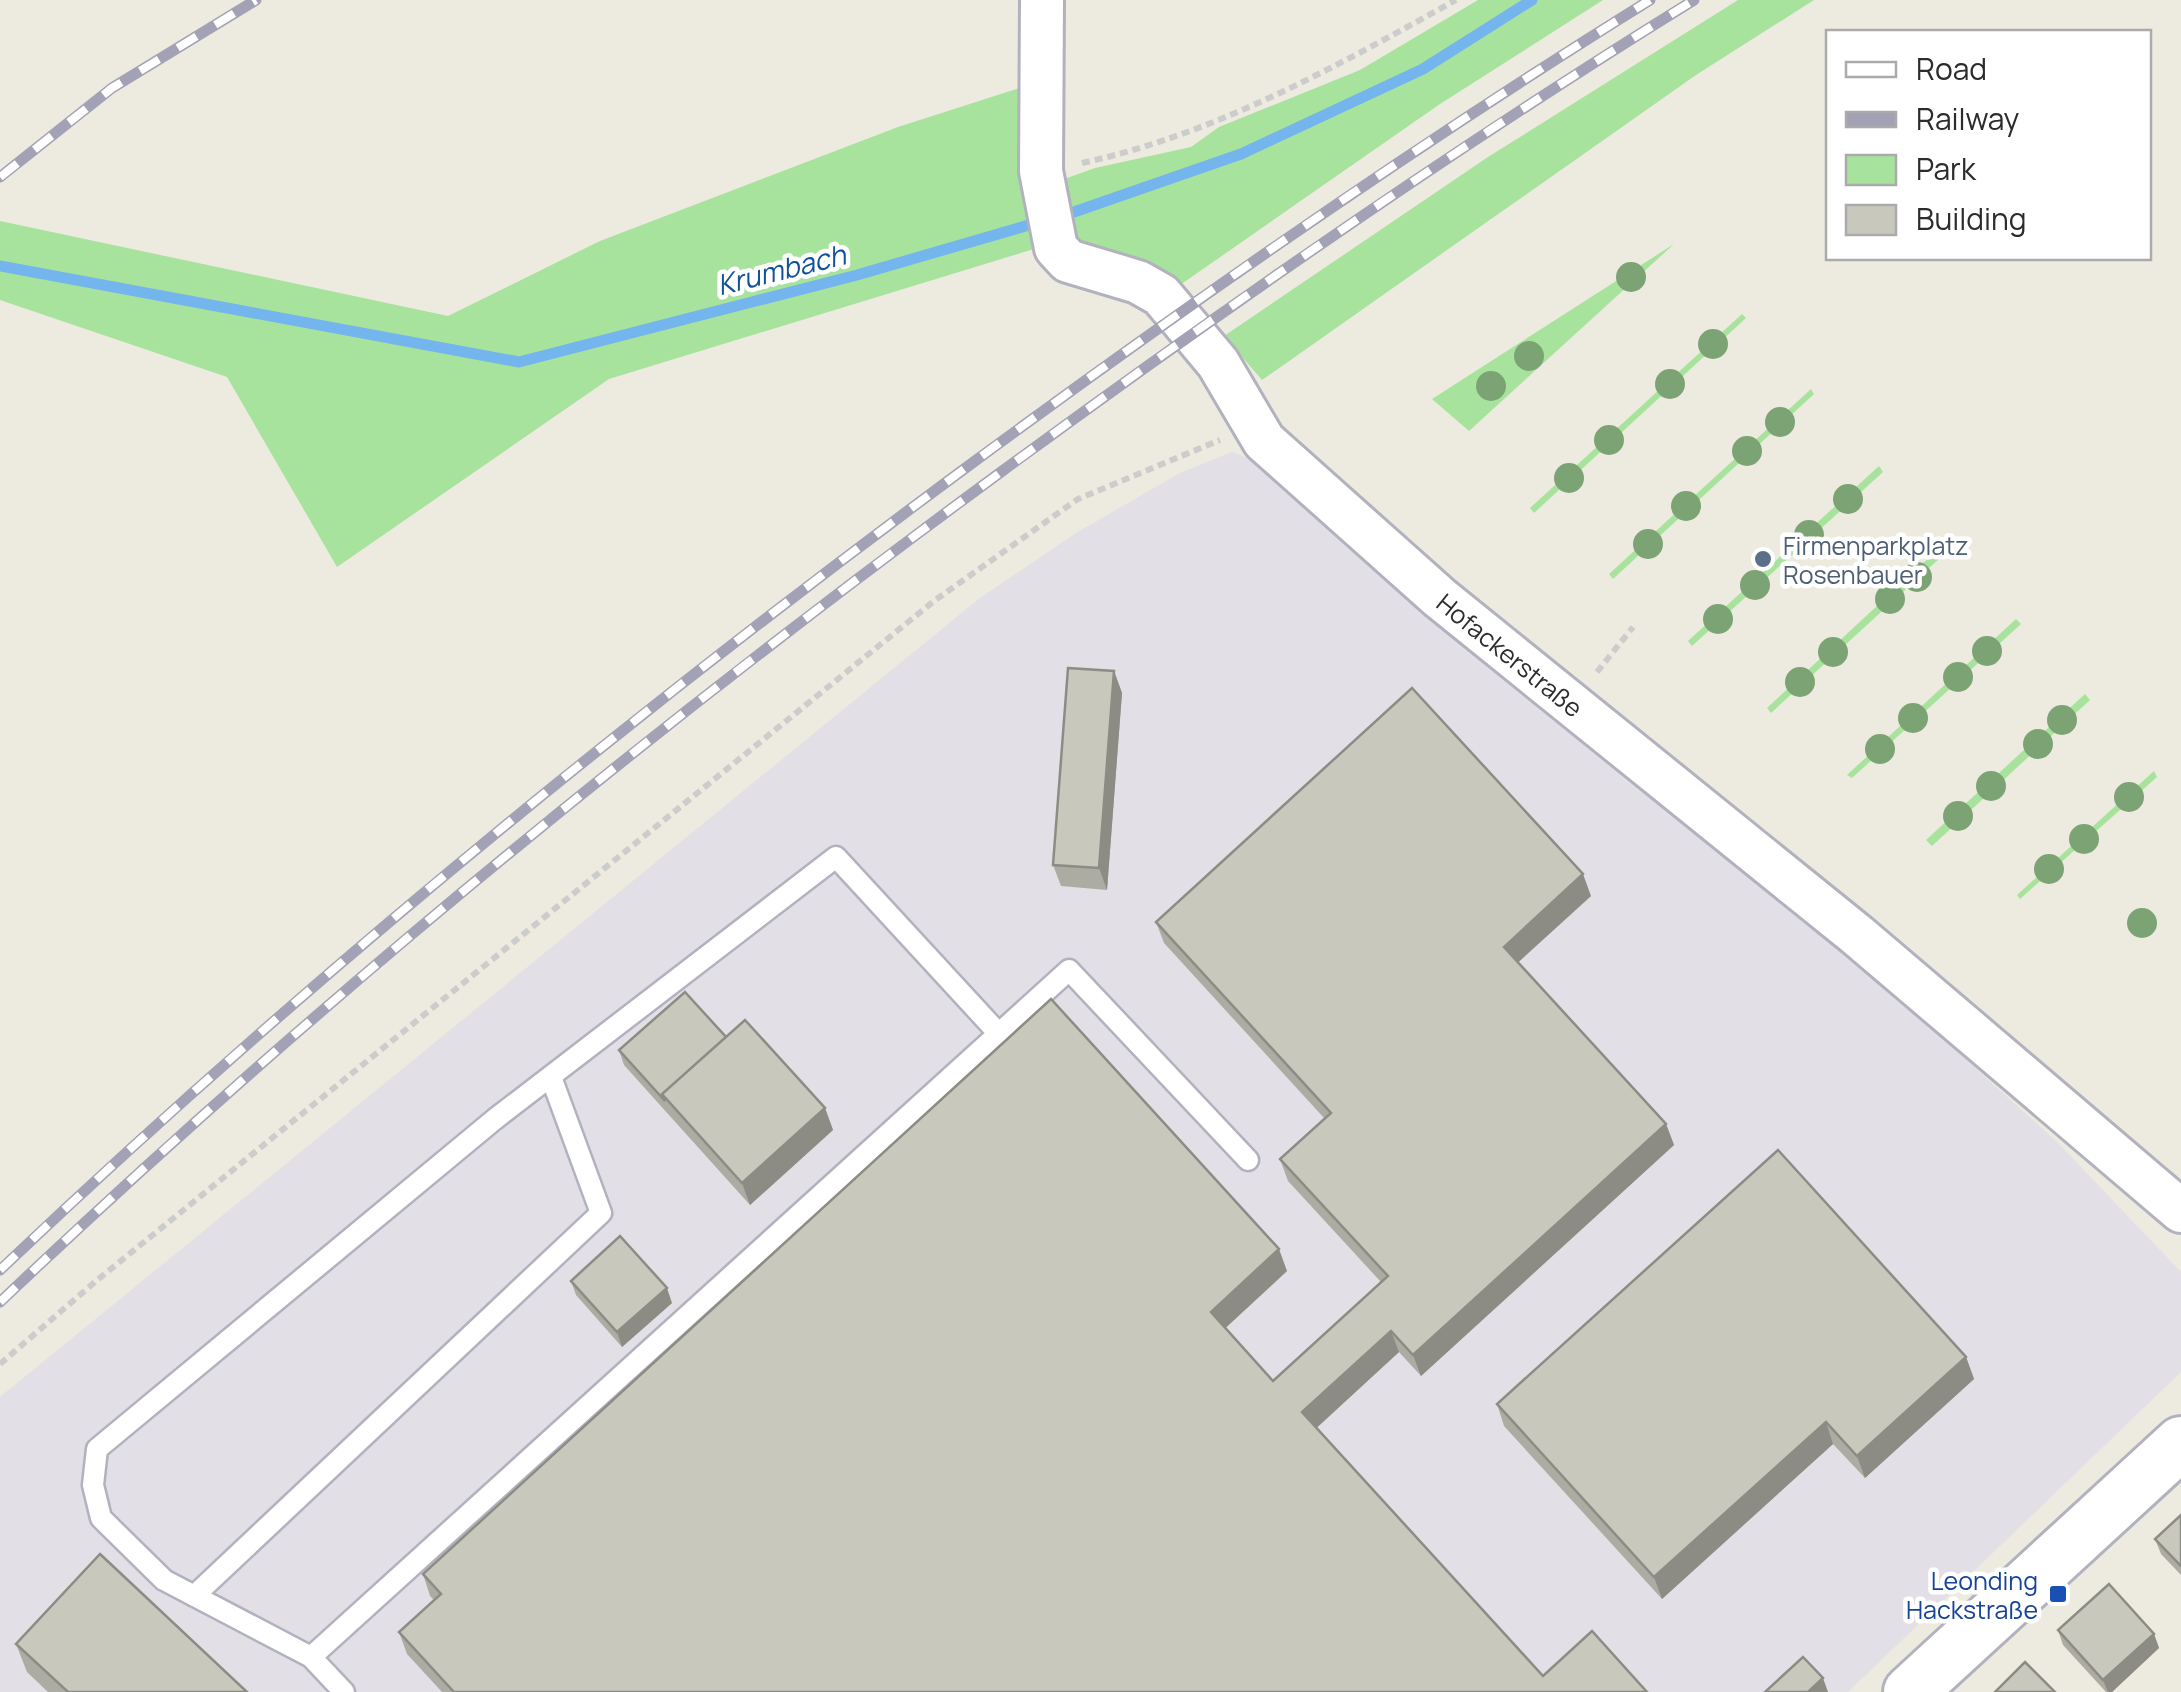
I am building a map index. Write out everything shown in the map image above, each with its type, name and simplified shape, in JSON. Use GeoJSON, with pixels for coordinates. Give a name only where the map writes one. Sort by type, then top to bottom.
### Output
{"type":"FeatureCollection","features":[{"type":"Feature","properties":{"kind":"street"},"geometry":{"type":"LineString","coordinates":[[1042,0],[1046,204]]}},
{"type":"Feature","properties":{"kind":"street","name":"Hofackerstraße"},"geometry":{"type":"LineString","coordinates":[[1046,204],[1056,248],[1068,261],[1138,282],[1162,295],[1218,363],[1264,440],[1440,598],[1857,935],[2181,1211]]}},
{"type":"Feature","properties":{"kind":"street"},"geometry":{"type":"LineString","coordinates":[[1910,1692],[2181,1443]]}},
{"type":"Feature","properties":{"kind":"lane"},"geometry":{"type":"LineString","coordinates":[[344,1692],[311,1658],[164,1580],[101,1518],[93,1485],[98,1448],[551,1077],[836,857],[1000,1035]]}},
{"type":"Feature","properties":{"kind":"lane"},"geometry":{"type":"LineString","coordinates":[[311,1658],[1068,970],[1248,1160]]}},
{"type":"Feature","properties":{"kind":"lane"},"geometry":{"type":"LineString","coordinates":[[194,1596],[601,1213],[551,1077]]}},
{"type":"Feature","properties":{"kind":"path"},"geometry":{"type":"LineString","coordinates":[[1046,204],[1345,61],[1456,0]]}},
{"type":"Feature","properties":{"kind":"path"},"geometry":{"type":"LineString","coordinates":[[0,1364],[96,1281],[934,601],[1078,500],[1253,425]]}},
{"type":"Feature","properties":{"kind":"shaded area"},"geometry":{"type":"Polygon","coordinates":[[[1232,452],[1255,461],[1870,972],[2058,1143],[2181,1272],[2181,1372],[1848,1692],[0,1692],[0,1397],[980,598],[1076,533],[1180,473],[1232,452]]]}},
{"type":"Feature","properties":{"kind":"green space"},"geometry":{"type":"Polygon","coordinates":[[[1478,0],[1603,0],[1440,104],[1180,285],[1080,250],[1053,183],[1095,168],[1191,147],[1219,127],[1360,70],[1478,0]]]}},
{"type":"Feature","properties":{"kind":"green space"},"geometry":{"type":"Polygon","coordinates":[[[1738,0],[1814,0],[1696,75],[1262,380],[1224,336],[1488,157],[1738,0]]]}},
{"type":"Feature","properties":{"kind":"green space"},"geometry":{"type":"Polygon","coordinates":[[[1023,87],[1034,249],[609,379],[337,567],[227,377],[0,300],[0,221],[448,316],[600,241],[898,127],[1023,87]]]}},
{"type":"Feature","properties":{"kind":"green space"},"geometry":{"type":"Polygon","coordinates":[[[1674,244],[1469,431],[1432,399],[1674,244]]]}},
{"type":"Feature","properties":{"kind":"green space"},"geometry":{"type":"Polygon","coordinates":[[[1742,314],[1746,318],[1534,513],[1530,508],[1742,314]]]}},
{"type":"Feature","properties":{"kind":"green space"},"geometry":{"type":"Polygon","coordinates":[[[1811,389],[1814,394],[1613,579],[1609,574],[1811,389]]]}},
{"type":"Feature","properties":{"kind":"green space"},"geometry":{"type":"Polygon","coordinates":[[[1879,466],[1883,472],[1692,646],[1688,641],[1879,466]]]}},
{"type":"Feature","properties":{"kind":"green space"},"geometry":{"type":"Polygon","coordinates":[[[1947,541],[1952,547],[1771,713],[1767,708],[1947,541]]]}},
{"type":"Feature","properties":{"kind":"green space"},"geometry":{"type":"Polygon","coordinates":[[[2016,619],[2021,624],[1852,778],[1847,775],[2016,619]]]}},
{"type":"Feature","properties":{"kind":"green space"},"geometry":{"type":"Polygon","coordinates":[[[2085,694],[2090,700],[1932,846],[1926,840],[2085,694]]]}},
{"type":"Feature","properties":{"kind":"green space"},"geometry":{"type":"Polygon","coordinates":[[[2154,771],[2157,777],[2020,899],[2017,895],[2154,771]]]}},
{"type":"Feature","properties":{"kind":"building"},"geometry":{"type":"Polygon","coordinates":[[[1068,668],[1114,671],[1099,868],[1053,865],[1068,668]]]}},
{"type":"Feature","properties":{"kind":"building"},"geometry":{"type":"Polygon","coordinates":[[[1412,688],[1583,874],[1504,947],[1666,1124],[1413,1355],[1391,1331],[1302,1412],[1543,1676],[1592,1631],[1647,1692],[454,1692],[399,1632],[441,1594],[423,1574],[1051,999],[1279,1249],[1211,1312],[1273,1381],[1388,1276],[1280,1159],[1331,1113],[1156,922],[1412,688]]]}},
{"type":"Feature","properties":{"kind":"building"},"geometry":{"type":"Polygon","coordinates":[[[685,992],[726,1037],[662,1094],[665,1101],[619,1050],[685,992]]]}},
{"type":"Feature","properties":{"kind":"building"},"geometry":{"type":"Polygon","coordinates":[[[745,1020],[825,1108],[742,1183],[662,1094],[745,1020]]]}},
{"type":"Feature","properties":{"kind":"building"},"geometry":{"type":"Polygon","coordinates":[[[1778,1150],[1966,1357],[1857,1456],[1826,1422],[1654,1577],[1497,1404],[1778,1150]]]}},
{"type":"Feature","properties":{"kind":"building"},"geometry":{"type":"Polygon","coordinates":[[[620,1236],[667,1288],[617,1332],[571,1281],[620,1236]]]}},
{"type":"Feature","properties":{"kind":"building"},"geometry":{"type":"Polygon","coordinates":[[[2181,1515],[2181,1566],[2155,1539],[2181,1515]]]}},
{"type":"Feature","properties":{"kind":"building"},"geometry":{"type":"Polygon","coordinates":[[[100,1554],[247,1692],[68,1692],[16,1644],[100,1554]]]}},
{"type":"Feature","properties":{"kind":"building"},"geometry":{"type":"Polygon","coordinates":[[[2109,1584],[2154,1634],[2103,1680],[2058,1630],[2109,1584]]]}},
{"type":"Feature","properties":{"kind":"building"},"geometry":{"type":"Polygon","coordinates":[[[1803,1657],[1823,1678],[1808,1692],[1765,1692],[1803,1657]]]}},
{"type":"Feature","properties":{"kind":"building"},"geometry":{"type":"Polygon","coordinates":[[[2025,1662],[2055,1692],[1995,1692],[2025,1662]]]}},
{"type":"Feature","properties":{"kind":"waterway","name":"Krumbach"},"geometry":{"type":"LineString","coordinates":[[0,266],[519,362],[857,275],[1074,212],[1241,154],[1423,69],[1532,0]]}},
{"type":"Feature","properties":{"kind":"railway"},"geometry":{"type":"LineString","coordinates":[[0,177],[112,88],[256,0]]}},
{"type":"Feature","properties":{"kind":"railway"},"geometry":{"type":"LineString","coordinates":[[0,1270],[353,952],[722,652],[975,461],[1224,282],[1392,166],[1650,0]]}},
{"type":"Feature","properties":{"kind":"railway"},"geometry":{"type":"LineString","coordinates":[[0,1302],[119,1191],[363,976],[487,871],[742,668],[1001,472],[1256,289],[1429,170],[1694,0]]}},
{"type":"Feature","properties":{"kind":"place","name":"Firmenparkplatz Rosenbauer"},"geometry":{"type":"Point","coordinates":[1763,559]}},
{"type":"Feature","properties":{"kind":"place","name":"Leonding Hackstraße"},"geometry":{"type":"Point","coordinates":[2058,1594]}}]}
